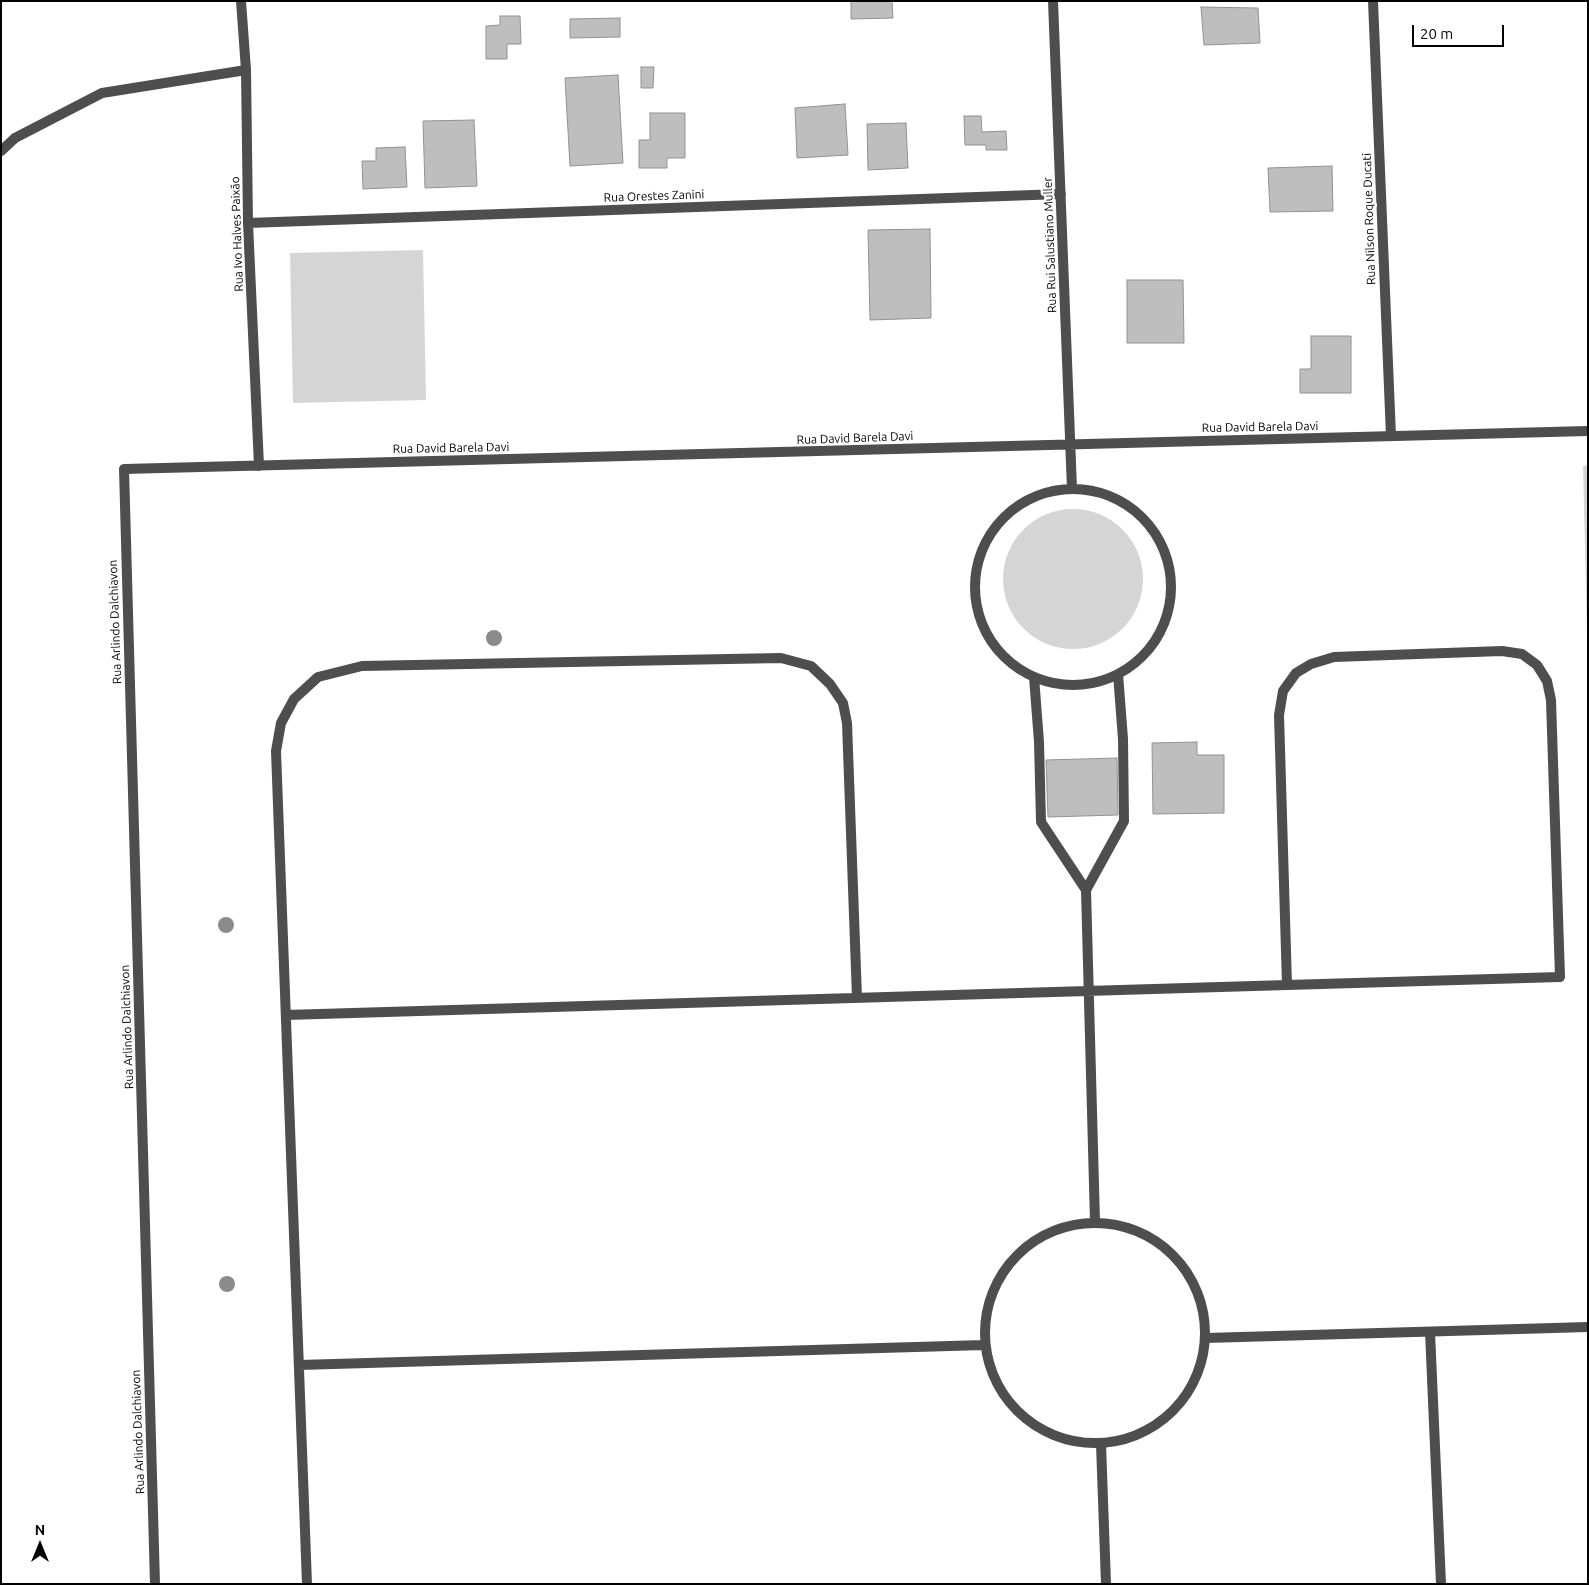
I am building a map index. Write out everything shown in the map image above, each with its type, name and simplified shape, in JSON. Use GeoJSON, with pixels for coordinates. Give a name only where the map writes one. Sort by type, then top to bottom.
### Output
{"type":"FeatureCollection","features":[{"type":"Feature","properties":{"kind":"street","name":"Rua Ivo Halves Paixão"},"geometry":{"type":"LineString","coordinates":[[241,1],[246,70],[248,223],[259,466]]}},
{"type":"Feature","properties":{"kind":"street","name":"Rua Rui Salustiano Muller"},"geometry":{"type":"LineString","coordinates":[[1054,1],[1072,489]]}},
{"type":"Feature","properties":{"kind":"street","name":"Rua Nilson Roque Ducati"},"geometry":{"type":"LineString","coordinates":[[1373,1],[1391,436]]}},
{"type":"Feature","properties":{"kind":"street"},"geometry":{"type":"LineString","coordinates":[[1,150],[15,138],[102,93],[246,70]]}},
{"type":"Feature","properties":{"kind":"street","name":"Rua Orestes Zanini"},"geometry":{"type":"LineString","coordinates":[[248,223],[1060,194]]}},
{"type":"Feature","properties":{"kind":"street","name":"Rua David Barela Davi"},"geometry":{"type":"LineString","coordinates":[[124,469],[1588,432]]}},
{"type":"Feature","properties":{"kind":"street","name":"Rua Arlindo Dalchiavon"},"geometry":{"type":"LineString","coordinates":[[124,469],[155,1584]]}},
{"type":"Feature","properties":{"kind":"street"},"geometry":{"type":"LineString","coordinates":[[1072,489],[1094,491],[1115,498],[1134,510],[1151,526],[1162,545],[1170,566],[1172,588],[1170,609],[1162,629],[1151,647],[1136,662],[1118,674],[1099,682],[1078,685],[1056,683],[1034,677],[1015,666],[999,651],[986,633],[978,613],[975,591],[976,569],[983,547],[994,528],[1010,512],[1035,497],[1050,492],[1072,489]]}},
{"type":"Feature","properties":{"kind":"street"},"geometry":{"type":"LineString","coordinates":[[286,1015],[1560,977],[1551,700],[1547,681],[1537,665],[1522,654],[1502,652],[1334,657],[1310,664],[1296,673],[1283,691],[1279,715],[1287,985]]}},
{"type":"Feature","properties":{"kind":"street"},"geometry":{"type":"LineString","coordinates":[[307,1584],[276,751],[281,723],[294,699],[318,677],[362,666],[781,658],[811,666],[830,684],[843,703],[847,723],[858,998]]}},
{"type":"Feature","properties":{"kind":"street"},"geometry":{"type":"LineString","coordinates":[[1095,1222],[1086,890],[1124,821],[1123,739],[1118,674]]}},
{"type":"Feature","properties":{"kind":"street"},"geometry":{"type":"LineString","coordinates":[[1034,677],[1039,742],[1041,822],[1086,890]]}},
{"type":"Feature","properties":{"kind":"street"},"geometry":{"type":"LineString","coordinates":[[1095,1222],[1130,1228],[1162,1245],[1187,1270],[1202,1303],[1206,1338],[1200,1370],[1185,1399],[1162,1421],[1133,1437],[1102,1444],[1068,1441],[1037,1428],[1010,1406],[992,1377],[984,1345],[986,1308],[1000,1274],[1007,1266],[1026,1246],[1058,1228],[1095,1222]]}},
{"type":"Feature","properties":{"kind":"street"},"geometry":{"type":"LineString","coordinates":[[1206,1338],[1588,1327]]}},
{"type":"Feature","properties":{"kind":"street"},"geometry":{"type":"LineString","coordinates":[[1430,1332],[1441,1584]]}},
{"type":"Feature","properties":{"kind":"street"},"geometry":{"type":"LineString","coordinates":[[299,1365],[984,1345]]}},
{"type":"Feature","properties":{"kind":"street"},"geometry":{"type":"LineString","coordinates":[[1102,1444],[1106,1584]]}},
{"type":"Feature","properties":{"kind":"shaded area"},"geometry":{"type":"Polygon","coordinates":[[[423,250],[426,400],[293,403],[290,253],[423,250]]]}},
{"type":"Feature","properties":{"kind":"shaded area"},"geometry":{"type":"Polygon","coordinates":[[[1588,465],[1588,673],[1583,466],[1588,465]]]}},
{"type":"Feature","properties":{"kind":"shaded area"},"geometry":{"type":"Polygon","coordinates":[[[1073,509],[1087,510],[1100,514],[1123,529],[1138,552],[1142,565],[1142,593],[1138,606],[1123,629],[1100,644],[1087,648],[1073,649],[1059,648],[1046,644],[1023,629],[1008,606],[1004,593],[1003,579],[1004,565],[1008,552],[1023,529],[1046,514],[1059,510],[1073,509]]]}},
{"type":"Feature","properties":{"kind":"building"},"geometry":{"type":"Polygon","coordinates":[[[851,1],[892,1],[893,18],[851,19],[851,1]]]}},
{"type":"Feature","properties":{"kind":"building"},"geometry":{"type":"Polygon","coordinates":[[[1201,7],[1258,8],[1260,43],[1204,45],[1201,7]]]}},
{"type":"Feature","properties":{"kind":"building"},"geometry":{"type":"Polygon","coordinates":[[[500,16],[520,16],[521,44],[507,44],[507,59],[486,59],[486,26],[500,25],[500,16]]]}},
{"type":"Feature","properties":{"kind":"building"},"geometry":{"type":"Polygon","coordinates":[[[620,18],[620,37],[570,38],[570,19],[620,18]]]}},
{"type":"Feature","properties":{"kind":"building"},"geometry":{"type":"Polygon","coordinates":[[[641,67],[654,67],[653,88],[641,88],[641,67]]]}},
{"type":"Feature","properties":{"kind":"building"},"geometry":{"type":"Polygon","coordinates":[[[618,75],[623,163],[570,166],[565,78],[618,75]]]}},
{"type":"Feature","properties":{"kind":"building"},"geometry":{"type":"Polygon","coordinates":[[[845,104],[848,155],[797,158],[795,108],[845,104]]]}},
{"type":"Feature","properties":{"kind":"building"},"geometry":{"type":"Polygon","coordinates":[[[650,113],[685,113],[685,158],[667,158],[667,168],[639,168],[639,140],[650,140],[650,113]]]}},
{"type":"Feature","properties":{"kind":"building"},"geometry":{"type":"Polygon","coordinates":[[[964,116],[981,116],[982,132],[1006,131],[1007,150],[986,150],[986,145],[965,145],[964,116]]]}},
{"type":"Feature","properties":{"kind":"building"},"geometry":{"type":"Polygon","coordinates":[[[474,120],[477,186],[425,188],[423,121],[474,120]]]}},
{"type":"Feature","properties":{"kind":"building"},"geometry":{"type":"Polygon","coordinates":[[[906,123],[908,168],[868,170],[867,124],[906,123]]]}},
{"type":"Feature","properties":{"kind":"building"},"geometry":{"type":"Polygon","coordinates":[[[405,147],[407,187],[363,189],[362,161],[376,161],[376,148],[405,147]]]}},
{"type":"Feature","properties":{"kind":"building"},"geometry":{"type":"Polygon","coordinates":[[[1332,166],[1333,211],[1270,212],[1268,168],[1332,166]]]}},
{"type":"Feature","properties":{"kind":"building"},"geometry":{"type":"Polygon","coordinates":[[[930,229],[931,318],[870,320],[868,230],[930,229]]]}},
{"type":"Feature","properties":{"kind":"building"},"geometry":{"type":"Polygon","coordinates":[[[1127,280],[1183,280],[1184,343],[1127,343],[1127,280]]]}},
{"type":"Feature","properties":{"kind":"building"},"geometry":{"type":"Polygon","coordinates":[[[1311,336],[1351,336],[1351,393],[1300,393],[1300,369],[1311,369],[1311,336]]]}},
{"type":"Feature","properties":{"kind":"building"},"geometry":{"type":"Polygon","coordinates":[[[1197,742],[1197,755],[1224,755],[1224,813],[1153,814],[1152,743],[1197,742]]]}},
{"type":"Feature","properties":{"kind":"building"},"geometry":{"type":"Polygon","coordinates":[[[1117,758],[1118,815],[1048,817],[1046,760],[1117,758]]]}}]}
